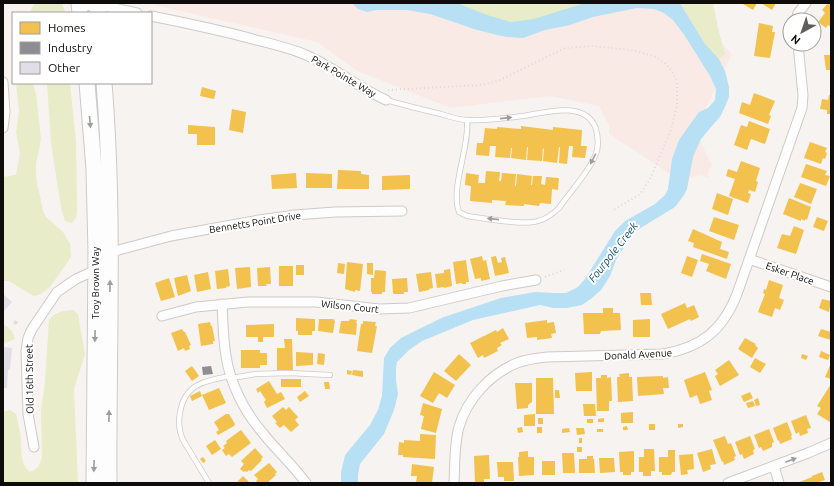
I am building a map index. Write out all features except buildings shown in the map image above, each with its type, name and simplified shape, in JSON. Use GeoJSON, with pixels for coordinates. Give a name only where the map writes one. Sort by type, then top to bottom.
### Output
{"type":"FeatureCollection","features":[{"type":"Feature","properties":{"kind":"main road","name":"Troy Brown Way"},"geometry":{"type":"LineString","coordinates":[[87,84],[94,169],[96,270],[94,483]]}},
{"type":"Feature","properties":{"kind":"main road","name":"Troy Brown Way"},"geometry":{"type":"LineString","coordinates":[[104,84],[108,139],[111,252],[109,483]]}},
{"type":"Feature","properties":{"kind":"street"},"geometry":{"type":"LineString","coordinates":[[799,12],[806,3]]}},
{"type":"Feature","properties":{"kind":"street"},"geometry":{"type":"LineString","coordinates":[[79,7],[97,7],[130,12]]}},
{"type":"Feature","properties":{"kind":"street","name":"Park Pointe Way"},"geometry":{"type":"LineString","coordinates":[[152,16],[278,45],[304,54],[327,65],[362,88],[386,100]]}},
{"type":"Feature","properties":{"kind":"street","name":"Donald Avenue"},"geometry":{"type":"LineString","coordinates":[[454,483],[456,444],[459,428],[471,400],[492,378],[511,366],[532,359],[547,357],[662,354],[677,352],[689,348],[711,334],[727,316],[735,300],[802,108],[803,95],[799,52]]}},
{"type":"Feature","properties":{"kind":"street"},"geometry":{"type":"LineString","coordinates":[[3,82],[5,112],[3,128]]}},
{"type":"Feature","properties":{"kind":"street","name":"Bennetts Point Drive"},"geometry":{"type":"LineString","coordinates":[[111,252],[192,232],[266,219],[335,212],[402,211]]}},
{"type":"Feature","properties":{"kind":"street","name":"Esker Place"},"geometry":{"type":"LineString","coordinates":[[749,259],[831,287]]}},
{"type":"Feature","properties":{"kind":"street","name":"Old 16th Street"},"geometry":{"type":"LineString","coordinates":[[34,447],[28,414],[26,351],[28,338],[32,329],[57,292],[76,279],[96,270]]}},
{"type":"Feature","properties":{"kind":"street","name":"Wilson Court"},"geometry":{"type":"LineString","coordinates":[[162,316],[186,309],[248,302],[316,302],[379,309],[400,309],[419,306],[502,286],[536,280]]}},
{"type":"Feature","properties":{"kind":"street"},"geometry":{"type":"LineString","coordinates":[[222,304],[225,351],[231,377],[247,413],[261,432],[287,459],[306,483]]}},
{"type":"Feature","properties":{"kind":"street"},"geometry":{"type":"LineString","coordinates":[[728,483],[831,444]]}},
{"type":"Feature","properties":{"kind":"street"},"geometry":{"type":"LineString","coordinates":[[774,466],[779,483]]}},
{"type":"Feature","properties":{"kind":"lane","name":"Park Pointe Way"},"geometry":{"type":"LineString","coordinates":[[386,100],[417,109],[467,120]]}},
{"type":"Feature","properties":{"kind":"lane"},"geometry":{"type":"LineString","coordinates":[[562,110],[575,111],[583,114],[595,126],[597,134],[597,151],[592,163],[555,212],[542,220],[520,222],[466,216],[459,212],[457,200],[467,130],[467,120],[513,117],[562,110]]}},
{"type":"Feature","properties":{"kind":"lane"},"geometry":{"type":"LineString","coordinates":[[209,483],[179,433],[183,398],[195,386],[204,382],[256,374],[288,373],[330,375]]}},
{"type":"Feature","properties":{"kind":"path"},"geometry":{"type":"LineString","coordinates":[[506,3],[514,3]]}},
{"type":"Feature","properties":{"kind":"path"},"geometry":{"type":"LineString","coordinates":[[383,90],[480,86],[498,81],[565,48],[592,46],[637,50],[656,57],[666,64],[673,73],[677,82],[677,105],[671,130],[649,181],[640,194],[612,211]]}},
{"type":"Feature","properties":{"kind":"path"},"geometry":{"type":"LineString","coordinates":[[536,280],[551,276],[564,270]]}},
{"type":"Feature","properties":{"kind":"shaded area"},"geometry":{"type":"Polygon","coordinates":[[[154,3],[695,3],[690,10],[732,54],[695,131],[712,165],[707,174],[709,178],[701,175],[691,178],[683,176],[678,179],[609,134],[609,125],[599,106],[550,96],[451,108],[357,71],[317,42],[154,5],[154,3]]]}},
{"type":"Feature","properties":{"kind":"green space"},"geometry":{"type":"Polygon","coordinates":[[[34,3],[62,3],[65,12],[30,12],[34,3]]]}},
{"type":"Feature","properties":{"kind":"green space"},"geometry":{"type":"Polygon","coordinates":[[[457,3],[585,3],[540,18],[513,22],[477,12],[457,3]]]}},
{"type":"Feature","properties":{"kind":"green space"},"geometry":{"type":"Polygon","coordinates":[[[680,3],[713,3],[725,54],[719,59],[705,44],[680,3]]]}},
{"type":"Feature","properties":{"kind":"green space"},"geometry":{"type":"Polygon","coordinates":[[[16,84],[33,84],[36,94],[41,139],[36,164],[36,177],[43,211],[46,217],[63,232],[70,244],[71,257],[50,287],[41,294],[34,296],[9,281],[3,281],[3,177],[16,175],[20,154],[16,132],[19,111],[16,84]]]}},
{"type":"Feature","properties":{"kind":"green space"},"geometry":{"type":"Polygon","coordinates":[[[47,84],[70,84],[76,142],[77,212],[76,218],[72,223],[65,221],[61,207],[51,143],[47,84]]]}},
{"type":"Feature","properties":{"kind":"green space"},"geometry":{"type":"Polygon","coordinates":[[[73,310],[78,314],[85,354],[74,389],[78,483],[3,483],[3,412],[10,410],[16,414],[21,438],[22,459],[26,468],[30,472],[33,471],[37,468],[42,457],[41,411],[45,382],[49,320],[57,313],[73,310]]]}},
{"type":"Feature","properties":{"kind":"green space"},"geometry":{"type":"Polygon","coordinates":[[[3,324],[11,330],[15,339],[3,343],[3,324]]]}},
{"type":"Feature","properties":{"kind":"water","name":"Fourpole Creek"},"geometry":{"type":"Polygon","coordinates":[[[352,3],[457,3],[487,15],[511,22],[534,19],[585,3],[680,3],[705,44],[719,59],[725,71],[729,87],[729,97],[720,117],[701,139],[693,157],[687,189],[684,195],[675,207],[639,229],[628,241],[616,260],[610,276],[601,290],[582,305],[567,308],[553,308],[540,305],[473,320],[422,341],[409,350],[397,362],[396,380],[398,394],[394,410],[384,434],[360,464],[358,483],[341,483],[341,472],[345,455],[370,425],[378,410],[382,396],[384,358],[390,348],[401,338],[444,317],[501,298],[535,292],[566,293],[578,287],[585,279],[615,231],[625,221],[655,204],[665,195],[668,189],[672,159],[679,140],[699,112],[708,108],[715,100],[716,89],[710,76],[673,20],[664,13],[654,9],[637,8],[593,17],[570,25],[545,30],[523,38],[506,37],[477,30],[430,14],[407,10],[376,10],[367,12],[358,9],[352,3]]]}}]}
